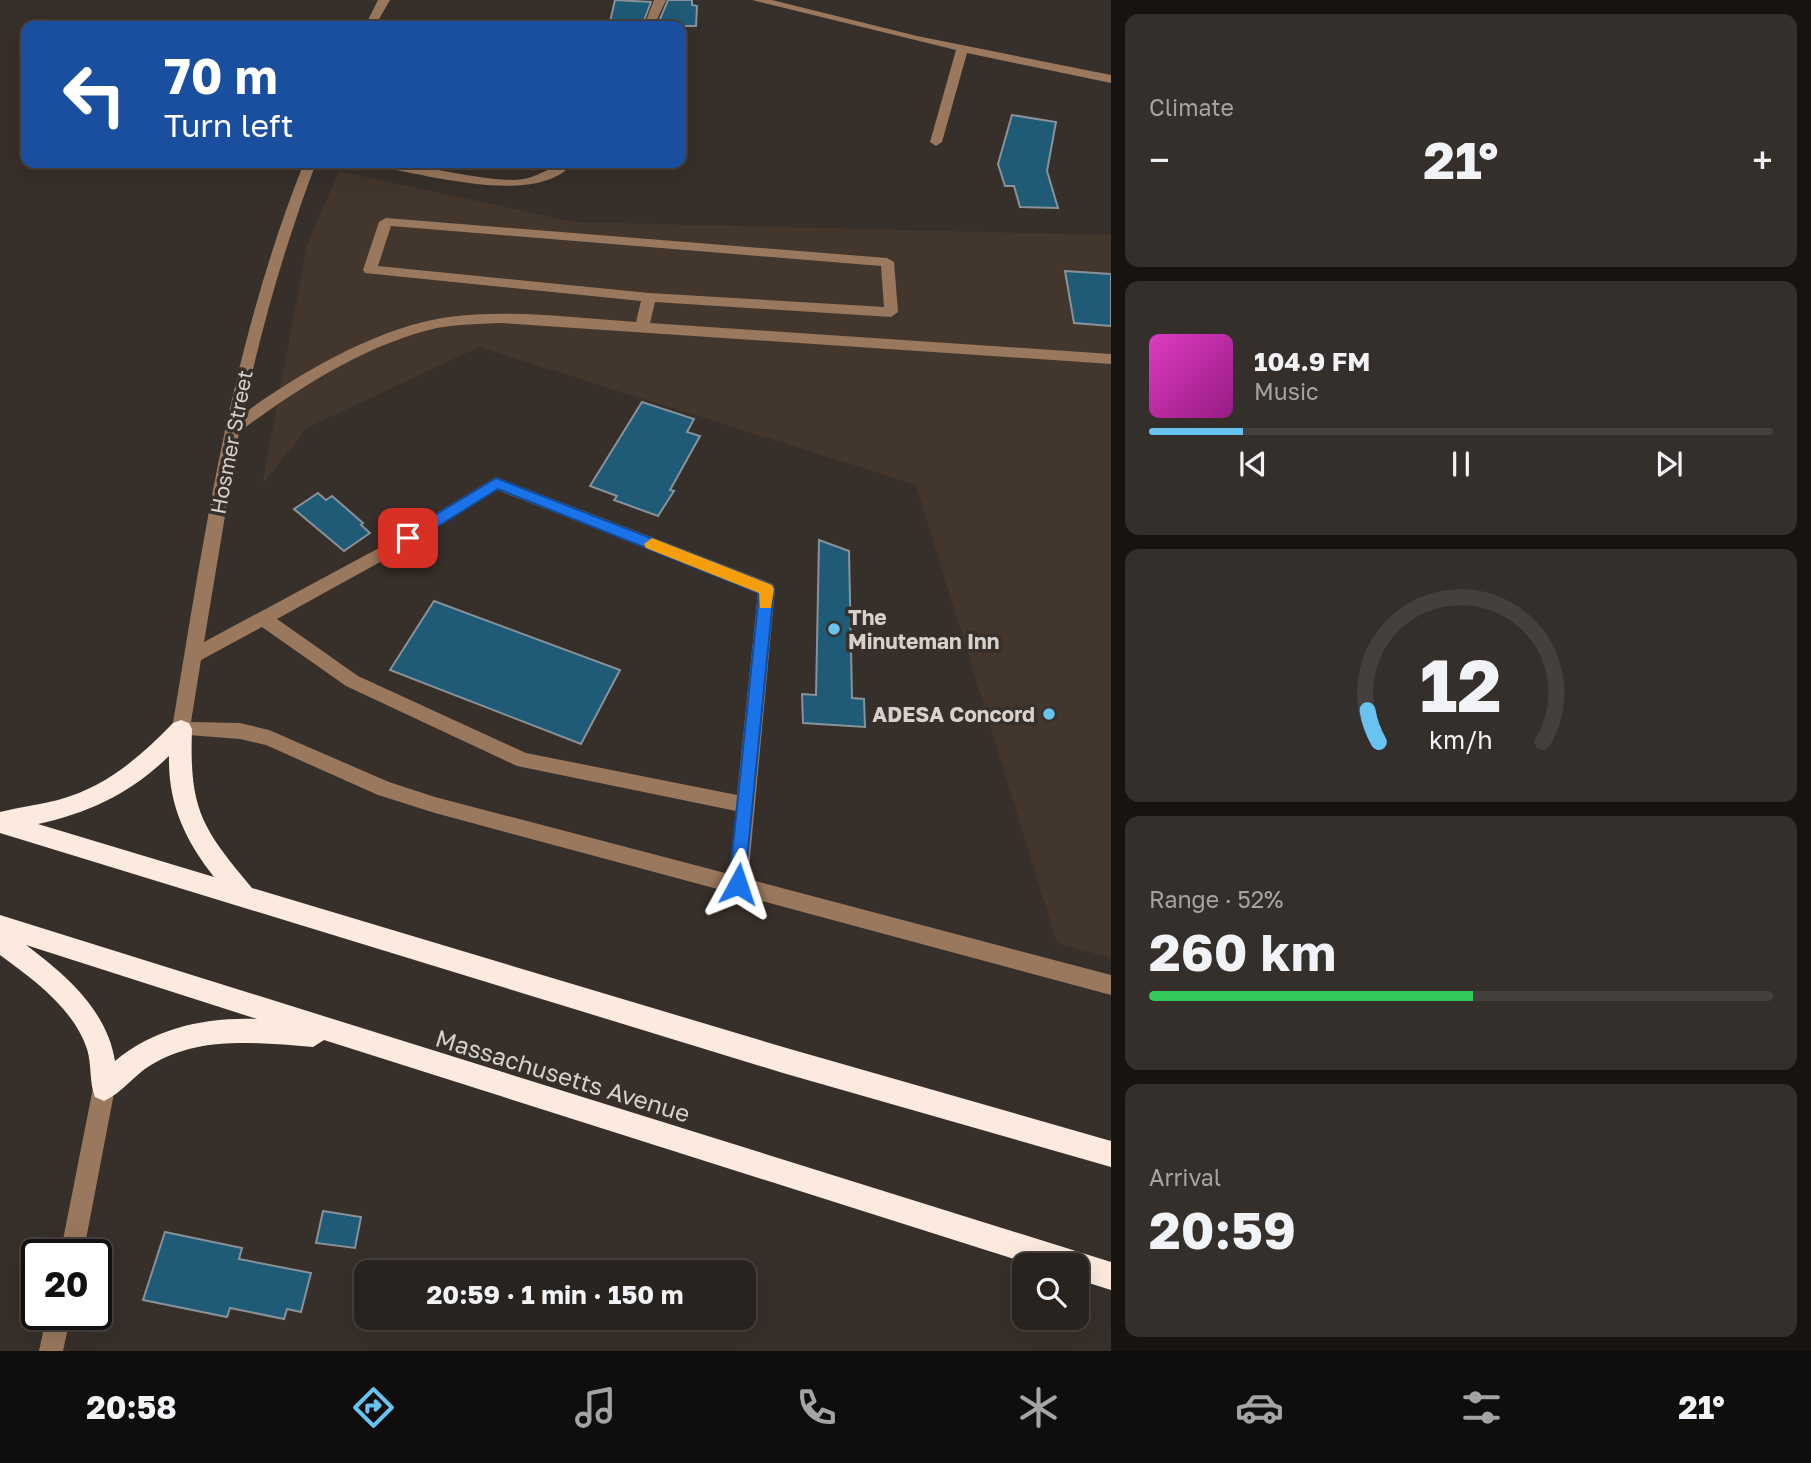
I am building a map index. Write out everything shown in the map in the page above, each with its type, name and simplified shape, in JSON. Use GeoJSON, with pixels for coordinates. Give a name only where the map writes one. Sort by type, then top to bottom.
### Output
{"type":"FeatureCollection","features":[{"type":"Feature","properties":{"kind":"highway"},"geometry":{"type":"LineString","coordinates":[[0,822],[56,812],[89,802],[129,781],[181,729]]}},
{"type":"Feature","properties":{"kind":"highway"},"geometry":{"type":"LineString","coordinates":[[181,729],[178,772],[184,812],[198,842],[246,899]]}},
{"type":"Feature","properties":{"kind":"highway"},"geometry":{"type":"LineString","coordinates":[[0,822],[246,899],[783,1060],[1111,1154]]}},
{"type":"Feature","properties":{"kind":"highway","name":"Massachusetts Avenue"},"geometry":{"type":"LineString","coordinates":[[0,926],[1111,1276]]}},
{"type":"Feature","properties":{"kind":"highway"},"geometry":{"type":"LineString","coordinates":[[0,941],[51,977],[82,1013],[99,1045],[104,1088]]}},
{"type":"Feature","properties":{"kind":"highway"},"geometry":{"type":"LineString","coordinates":[[104,1088],[142,1056],[178,1040],[228,1028],[349,1037]]}},
{"type":"Feature","properties":{"kind":"street"},"geometry":{"type":"LineString","coordinates":[[373,21],[384,0]]}},
{"type":"Feature","properties":{"kind":"street"},"geometry":{"type":"LineString","coordinates":[[651,21],[660,0]]}},
{"type":"Feature","properties":{"kind":"street"},"geometry":{"type":"LineString","coordinates":[[758,0],[962,49],[1111,79]]}},
{"type":"Feature","properties":{"kind":"street"},"geometry":{"type":"LineString","coordinates":[[936,142],[962,49]]}},
{"type":"Feature","properties":{"kind":"street","name":"Hosmer Street"},"geometry":{"type":"LineString","coordinates":[[181,729],[231,430],[271,270],[308,168]]}},
{"type":"Feature","properties":{"kind":"street"},"geometry":{"type":"LineString","coordinates":[[410,168],[511,184],[532,183],[549,177],[561,168]]}},
{"type":"Feature","properties":{"kind":"street"},"geometry":{"type":"LineString","coordinates":[[386,222],[887,262],[891,312],[649,297],[370,270],[386,222]]}},
{"type":"Feature","properties":{"kind":"street"},"geometry":{"type":"LineString","coordinates":[[642,326],[649,297]]}},
{"type":"Feature","properties":{"kind":"street"},"geometry":{"type":"LineString","coordinates":[[231,430],[263,406],[354,356],[432,325],[501,318],[1111,359]]}},
{"type":"Feature","properties":{"kind":"street"},"geometry":{"type":"LineString","coordinates":[[193,656],[385,552],[496,483],[767,589],[738,884]]}},
{"type":"Feature","properties":{"kind":"street"},"geometry":{"type":"LineString","coordinates":[[263,618],[352,681],[523,760],[746,806]]}},
{"type":"Feature","properties":{"kind":"street"},"geometry":{"type":"LineString","coordinates":[[181,729],[240,731],[269,738],[384,789],[435,805],[1111,985]]}},
{"type":"Feature","properties":{"kind":"street"},"geometry":{"type":"LineString","coordinates":[[74,1239],[104,1088]]}},
{"type":"Feature","properties":{"kind":"street"},"geometry":{"type":"LineString","coordinates":[[51,1351],[56,1330]]}},
{"type":"Feature","properties":{"kind":"shaded area","name":"ADESA Concord"},"geometry":{"type":"Polygon","coordinates":[[[339,171],[574,222],[1111,235],[1111,958],[1057,943],[916,485],[479,347],[307,428],[262,485],[307,245],[339,171]]]}},
{"type":"Feature","properties":{"kind":"building"},"geometry":{"type":"Polygon","coordinates":[[[615,0],[651,2],[644,21],[610,21],[615,0]]]}},
{"type":"Feature","properties":{"kind":"building"},"geometry":{"type":"Polygon","coordinates":[[[668,0],[692,0],[692,5],[697,6],[696,26],[686,26],[686,21],[659,21],[668,0]]]}},
{"type":"Feature","properties":{"kind":"building"},"geometry":{"type":"Polygon","coordinates":[[[1012,115],[1056,122],[1047,171],[1058,208],[1020,207],[1014,186],[1005,186],[998,164],[1012,115]]]}},
{"type":"Feature","properties":{"kind":"building"},"geometry":{"type":"Polygon","coordinates":[[[1065,271],[1111,274],[1111,326],[1074,323],[1065,271]]]}},
{"type":"Feature","properties":{"kind":"building"},"geometry":{"type":"Polygon","coordinates":[[[642,402],[694,419],[687,432],[700,436],[670,490],[674,491],[658,516],[614,500],[617,496],[590,486],[642,402]]]}},
{"type":"Feature","properties":{"kind":"building"},"geometry":{"type":"Polygon","coordinates":[[[318,493],[326,500],[332,496],[363,523],[361,525],[370,533],[344,551],[294,509],[318,493]]]}},
{"type":"Feature","properties":{"kind":"building"},"geometry":{"type":"Polygon","coordinates":[[[819,540],[849,551],[852,698],[864,699],[865,727],[803,723],[802,694],[816,695],[819,540]]]}},
{"type":"Feature","properties":{"kind":"building"},"geometry":{"type":"Polygon","coordinates":[[[434,601],[620,670],[581,744],[390,670],[434,601]]]}},
{"type":"Feature","properties":{"kind":"building"},"geometry":{"type":"Polygon","coordinates":[[[323,1211],[361,1217],[355,1248],[316,1243],[323,1211]]]}},
{"type":"Feature","properties":{"kind":"building"},"geometry":{"type":"Polygon","coordinates":[[[165,1232],[242,1248],[239,1259],[311,1273],[301,1312],[287,1309],[284,1319],[230,1308],[227,1317],[143,1300],[165,1232]]]}},
{"type":"Feature","properties":{"kind":"slow traffic"},"geometry":{"type":"LineString","coordinates":[[652,544],[767,589],[765,604]]}},
{"type":"Feature","properties":{"kind":"place","name":"The Minuteman Inn"},"geometry":{"type":"Point","coordinates":[834,629]}},
{"type":"Feature","properties":{"kind":"place","name":"ADESA Concord"},"geometry":{"type":"Point","coordinates":[1049,714]}},
{"type":"Feature","properties":{"kind":"route"},"geometry":{"type":"LineString","coordinates":[[408,538],[496,483],[767,589],[738,884]]}}]}
